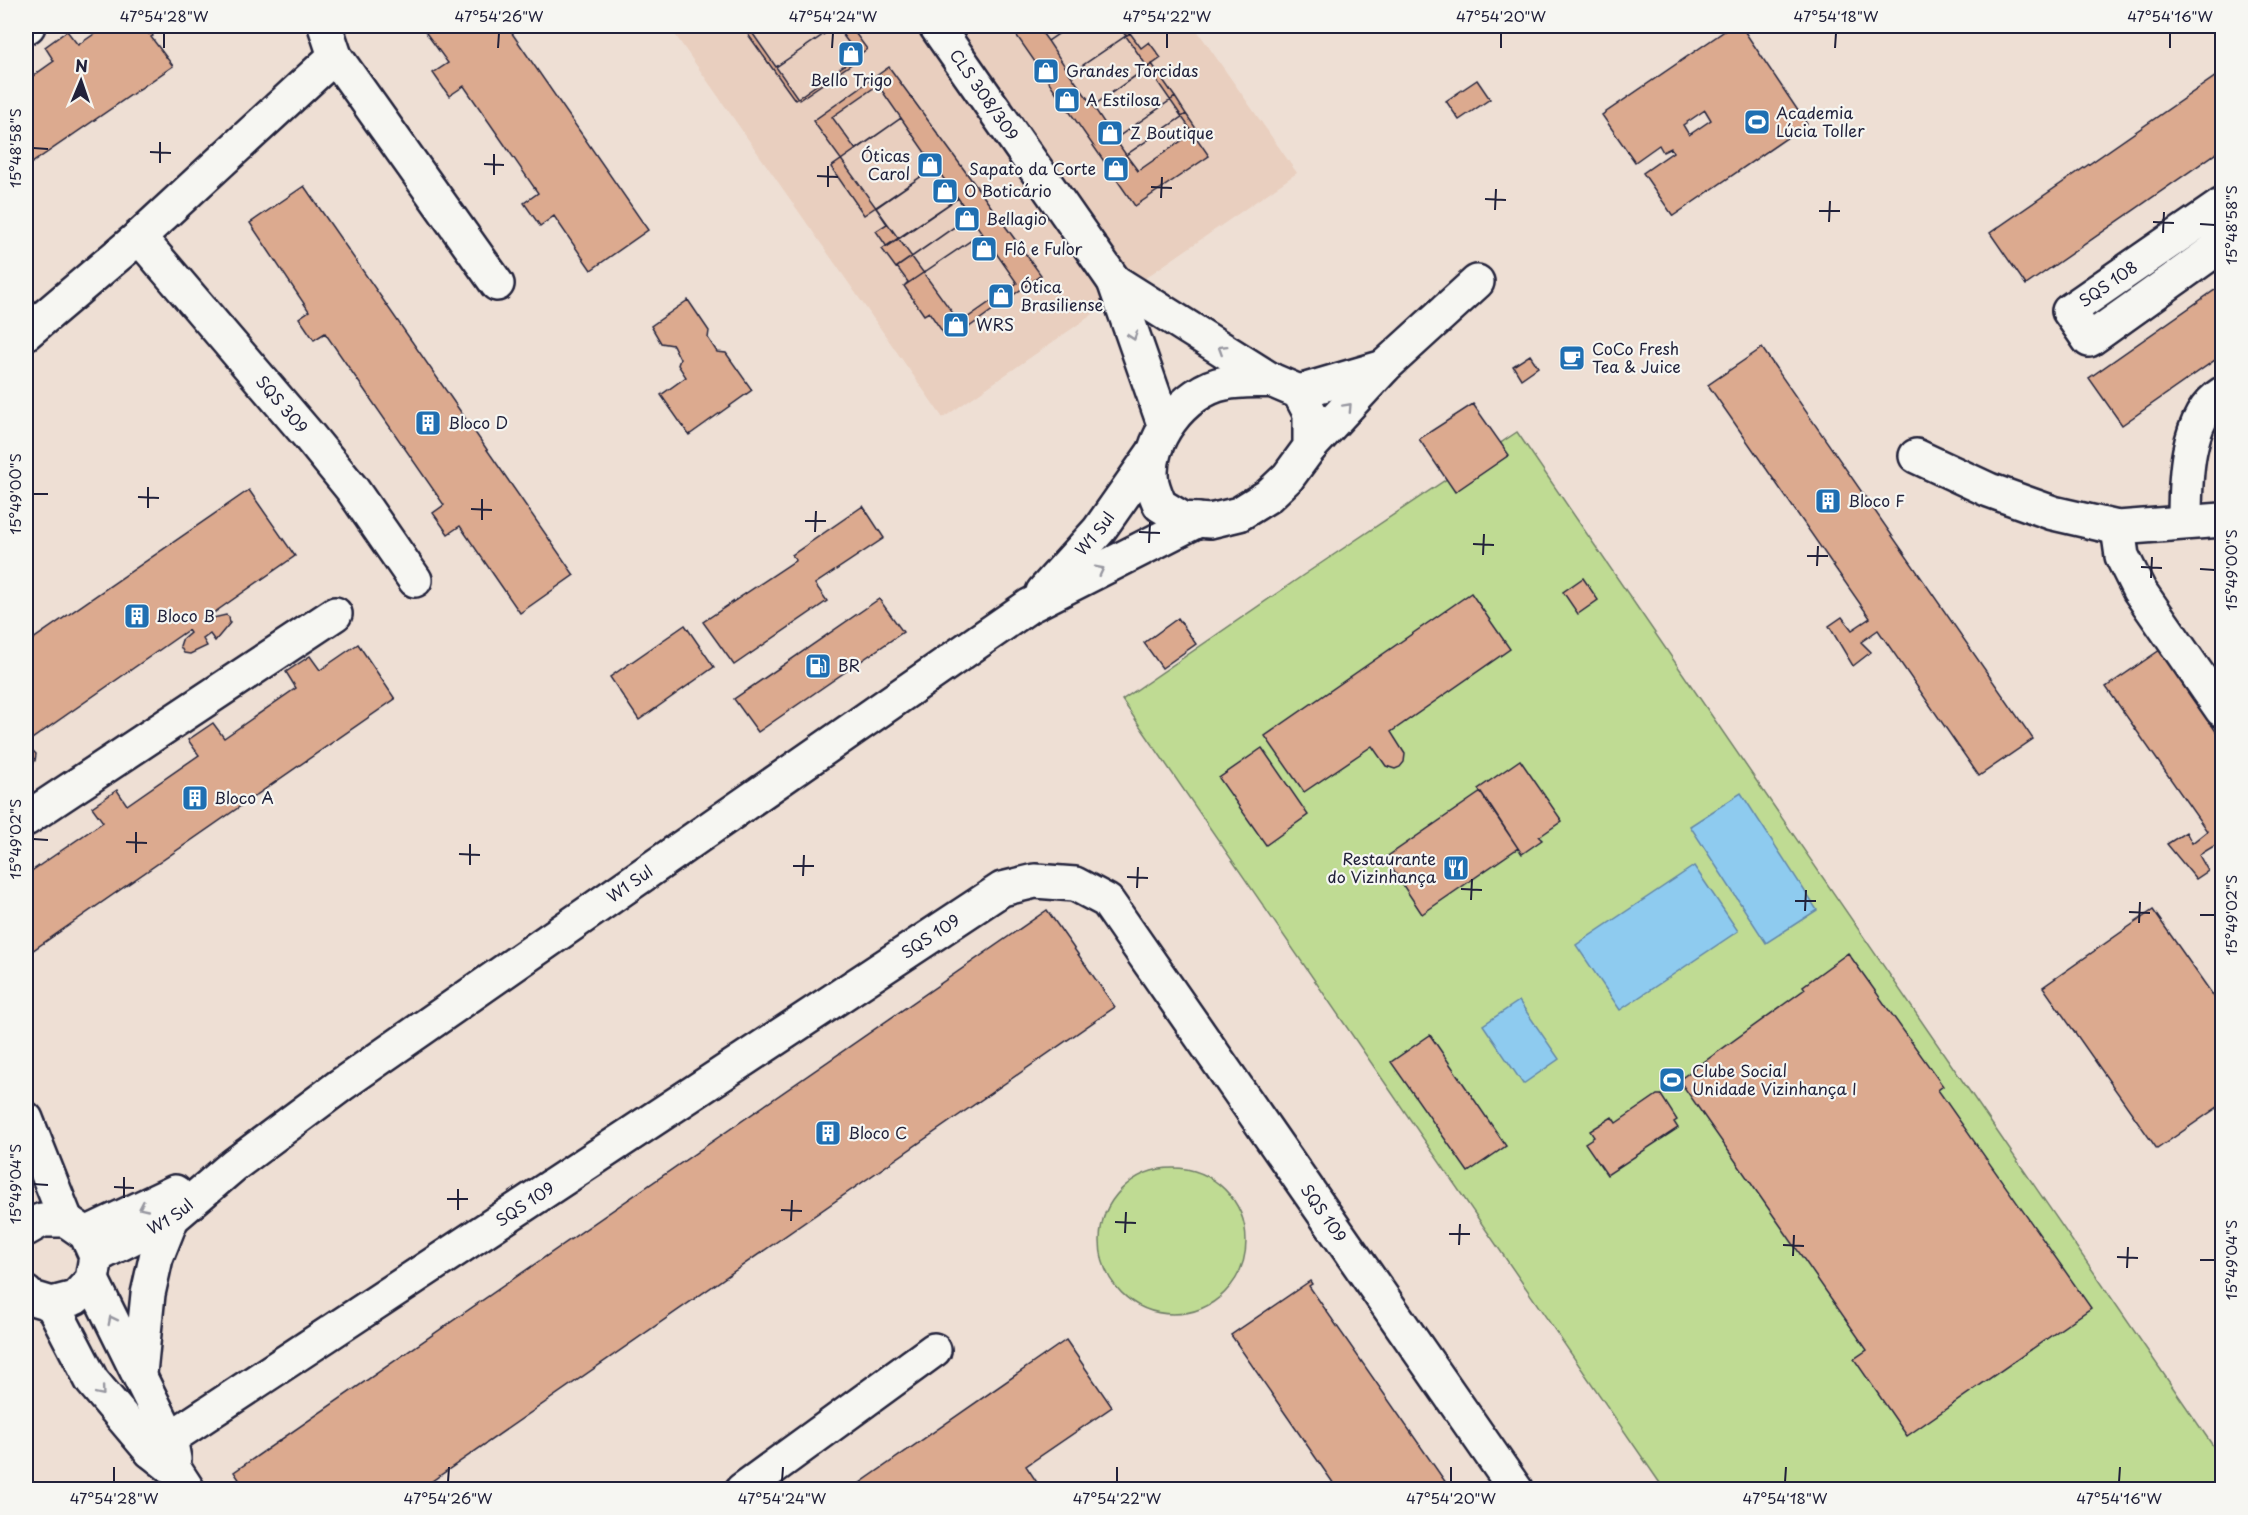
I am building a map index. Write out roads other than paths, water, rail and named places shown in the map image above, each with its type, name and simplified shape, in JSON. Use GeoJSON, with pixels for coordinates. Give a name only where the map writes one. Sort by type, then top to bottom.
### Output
{"type":"FeatureCollection","features":[{"type":"Feature","properties":{"kind":"street","name":"CLS 308/309"},"geometry":{"type":"LineString","coordinates":[[936,26],[1114,281],[1159,440]]}},
{"type":"Feature","properties":{"kind":"street"},"geometry":{"type":"LineString","coordinates":[[26,333],[139,237],[330,41],[497,284]]}},
{"type":"Feature","properties":{"kind":"street","name":"SQS 108"},"geometry":{"type":"LineString","coordinates":[[2223,204],[2069,311],[2089,340],[2223,245]]}},
{"type":"Feature","properties":{"kind":"street","name":"SQS 309"},"geometry":{"type":"LineString","coordinates":[[139,237],[338,471],[415,580]]}},
{"type":"Feature","properties":{"kind":"street","name":"CLS 308/309"},"geometry":{"type":"LineString","coordinates":[[1114,281],[1285,386]]}},
{"type":"Feature","properties":{"kind":"street"},"geometry":{"type":"LineString","coordinates":[[1386,366],[1285,386],[1224,382],[1198,394],[1179,409],[1159,440],[1152,482],[1160,505],[1183,519],[1210,521],[1239,514],[1268,496],[1288,477],[1310,447],[1386,366],[1478,282]]}},
{"type":"Feature","properties":{"kind":"street"},"geometry":{"type":"LineString","coordinates":[[1285,386],[1310,413],[1310,447]]}},
{"type":"Feature","properties":{"kind":"street"},"geometry":{"type":"LineString","coordinates":[[2185,522],[2185,481],[2196,426],[2213,400],[2223,394]]}},
{"type":"Feature","properties":{"kind":"street","name":"W1 Sul"},"geometry":{"type":"LineString","coordinates":[[1029,606],[1099,530],[1159,440]]}},
{"type":"Feature","properties":{"kind":"street"},"geometry":{"type":"LineString","coordinates":[[1916,456],[1989,490],[2053,513],[2118,528],[2223,520]]}},
{"type":"Feature","properties":{"kind":"street","name":"W1 Sul"},"geometry":{"type":"LineString","coordinates":[[85,1247],[171,1218],[234,1165],[341,1084],[1029,606],[1198,520]]}},
{"type":"Feature","properties":{"kind":"street"},"geometry":{"type":"LineString","coordinates":[[2118,528],[2122,556],[2139,590],[2223,710]]}},
{"type":"Feature","properties":{"kind":"street"},"geometry":{"type":"LineString","coordinates":[[26,819],[335,614]]}},
{"type":"Feature","properties":{"kind":"street","name":"SQS 109"},"geometry":{"type":"LineString","coordinates":[[171,1462],[1002,889],[1035,881],[1075,884],[1107,901],[1516,1490]]}},
{"type":"Feature","properties":{"kind":"street"},"geometry":{"type":"LineString","coordinates":[[26,1119],[140,1373],[171,1462]]}},
{"type":"Feature","properties":{"kind":"street","name":"W1 Sul"},"geometry":{"type":"LineString","coordinates":[[85,1247],[234,1165]]}},
{"type":"Feature","properties":{"kind":"street"},"geometry":{"type":"LineString","coordinates":[[140,1373],[148,1294],[156,1258],[171,1218]]}},
{"type":"Feature","properties":{"kind":"street"},"geometry":{"type":"LineString","coordinates":[[26,1229],[42,1220],[85,1247]]}},
{"type":"Feature","properties":{"kind":"street"},"geometry":{"type":"LineString","coordinates":[[33,1298],[75,1298],[85,1247]]}},
{"type":"Feature","properties":{"kind":"street"},"geometry":{"type":"LineString","coordinates":[[33,1298],[92,1381],[171,1462]]}},
{"type":"Feature","properties":{"kind":"street"},"geometry":{"type":"LineString","coordinates":[[742,1490],[934,1350]]}},
{"type":"Feature","properties":{"kind":"water"},"geometry":{"type":"Polygon","coordinates":[[[1741,793],[1817,910],[1766,943],[1690,826],[1741,793]]]}},
{"type":"Feature","properties":{"kind":"water"},"geometry":{"type":"Polygon","coordinates":[[[1694,866],[1738,931],[1620,1010],[1576,945],[1694,866]]]}},
{"type":"Feature","properties":{"kind":"water"},"geometry":{"type":"Polygon","coordinates":[[[1519,1001],[1559,1059],[1523,1084],[1483,1025],[1519,1001]]]}},
{"type":"Feature","properties":{"kind":"place","name":"Bello Trigo"},"geometry":{"type":"Point","coordinates":[851,54]}},
{"type":"Feature","properties":{"kind":"place","name":"Grandes Torcidas"},"geometry":{"type":"Point","coordinates":[1046,71]}},
{"type":"Feature","properties":{"kind":"place","name":"A Estilosa"},"geometry":{"type":"Point","coordinates":[1067,100]}},
{"type":"Feature","properties":{"kind":"place","name":"Academia Lúcia Toller"},"geometry":{"type":"Point","coordinates":[1757,122]}},
{"type":"Feature","properties":{"kind":"place","name":"Z Boutique"},"geometry":{"type":"Point","coordinates":[1110,133]}},
{"type":"Feature","properties":{"kind":"place","name":"Óticas Carol"},"geometry":{"type":"Point","coordinates":[930,165]}},
{"type":"Feature","properties":{"kind":"place","name":"Sapato da Corte"},"geometry":{"type":"Point","coordinates":[1116,169]}},
{"type":"Feature","properties":{"kind":"place","name":"O Boticário"},"geometry":{"type":"Point","coordinates":[945,191]}},
{"type":"Feature","properties":{"kind":"place","name":"Bellagio"},"geometry":{"type":"Point","coordinates":[967,219]}},
{"type":"Feature","properties":{"kind":"place","name":"Flô e Fulor"},"geometry":{"type":"Point","coordinates":[984,249]}},
{"type":"Feature","properties":{"kind":"place","name":"Ótica Brasiliense"},"geometry":{"type":"Point","coordinates":[1001,296]}},
{"type":"Feature","properties":{"kind":"place","name":"WRS"},"geometry":{"type":"Point","coordinates":[956,325]}},
{"type":"Feature","properties":{"kind":"place","name":"CoCo Fresh Tea & Juice"},"geometry":{"type":"Point","coordinates":[1572,358]}},
{"type":"Feature","properties":{"kind":"place","name":"Bloco D"},"geometry":{"type":"Point","coordinates":[428,423]}},
{"type":"Feature","properties":{"kind":"place","name":"Bloco F"},"geometry":{"type":"Point","coordinates":[1828,501]}},
{"type":"Feature","properties":{"kind":"place","name":"Bloco B"},"geometry":{"type":"Point","coordinates":[137,616]}},
{"type":"Feature","properties":{"kind":"place","name":"BR"},"geometry":{"type":"Point","coordinates":[818,666]}},
{"type":"Feature","properties":{"kind":"place","name":"Bloco A"},"geometry":{"type":"Point","coordinates":[195,798]}},
{"type":"Feature","properties":{"kind":"place","name":"Restaurante do Vizinhança"},"geometry":{"type":"Point","coordinates":[1456,868]}},
{"type":"Feature","properties":{"kind":"place","name":"Clube Social Unidade Vizinhança I"},"geometry":{"type":"Point","coordinates":[1672,1080]}},
{"type":"Feature","properties":{"kind":"place","name":"Bloco C"},"geometry":{"type":"Point","coordinates":[828,1133]}}]}
